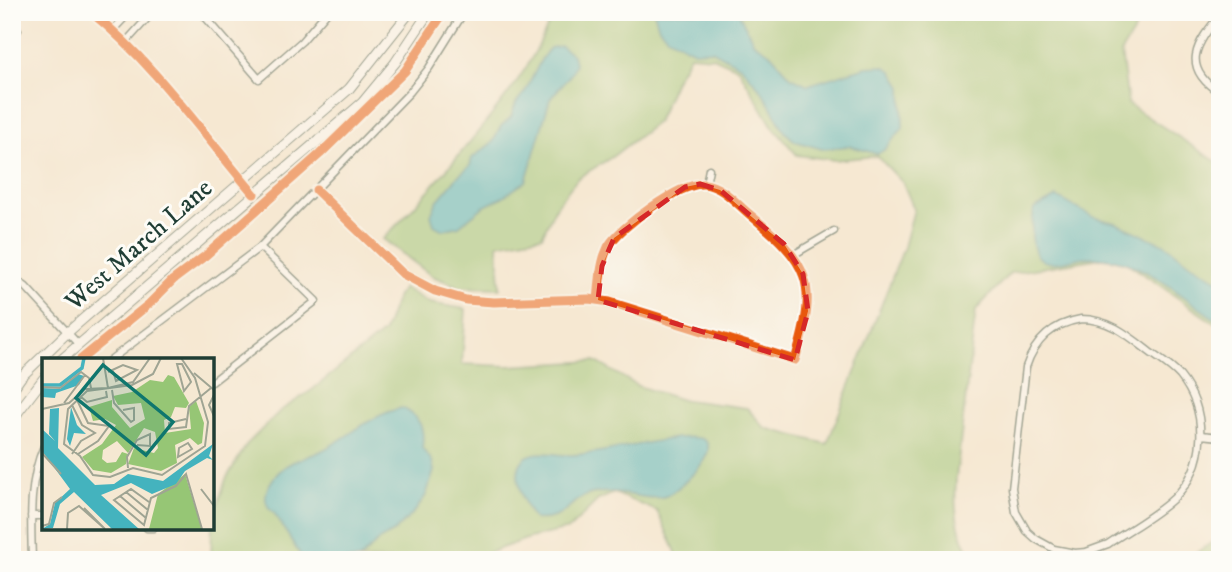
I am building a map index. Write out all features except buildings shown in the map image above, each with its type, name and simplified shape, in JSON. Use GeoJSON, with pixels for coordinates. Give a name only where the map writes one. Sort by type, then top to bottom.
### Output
{"type":"FeatureCollection","features":[{"type":"Feature","properties":{"kind":"street"},"geometry":{"type":"LineString","coordinates":[[91,12],[175,95],[254,194]]}},
{"type":"Feature","properties":{"kind":"street"},"geometry":{"type":"LineString","coordinates":[[112,31],[130,12]]}},
{"type":"Feature","properties":{"kind":"street"},"geometry":{"type":"LineString","coordinates":[[125,43],[153,12]]}},
{"type":"Feature","properties":{"kind":"street"},"geometry":{"type":"LineString","coordinates":[[201,12],[259,79],[302,41],[327,12]]}},
{"type":"Feature","properties":{"kind":"street","name":"West March Lane"},"geometry":{"type":"LineString","coordinates":[[12,390],[21,377],[68,332],[349,89],[410,12]]}},
{"type":"Feature","properties":{"kind":"street","name":"West March Lane"},"geometry":{"type":"LineString","coordinates":[[63,358],[362,103],[395,63],[429,12]]}},
{"type":"Feature","properties":{"kind":"street"},"geometry":{"type":"LineString","coordinates":[[113,358],[260,247],[410,92],[441,50],[464,12]]}},
{"type":"Feature","properties":{"kind":"street"},"geometry":{"type":"LineString","coordinates":[[1220,15],[1198,44],[1195,60],[1202,79],[1220,93]]}},
{"type":"Feature","properties":{"kind":"street"},"geometry":{"type":"LineString","coordinates":[[12,27],[18,30],[12,40]]}},
{"type":"Feature","properties":{"kind":"street"},"geometry":{"type":"LineString","coordinates":[[706,184],[709,169]]}},
{"type":"Feature","properties":{"kind":"street"},"geometry":{"type":"LineString","coordinates":[[316,190],[393,265],[419,284],[466,300],[484,302],[598,299],[795,360],[806,324],[808,297],[803,274],[793,255],[777,237],[720,190],[706,184],[685,187],[622,229],[605,255],[598,299]]}},
{"type":"Feature","properties":{"kind":"street"},"geometry":{"type":"LineString","coordinates":[[793,255],[834,231]]}},
{"type":"Feature","properties":{"kind":"street"},"geometry":{"type":"LineString","coordinates":[[214,380],[316,301],[260,247]]}},
{"type":"Feature","properties":{"kind":"street"},"geometry":{"type":"LineString","coordinates":[[12,277],[26,287],[79,345]]}},
{"type":"Feature","properties":{"kind":"street"},"geometry":{"type":"LineString","coordinates":[[1069,321],[1102,321],[1121,330],[1179,375],[1193,398],[1200,422],[1199,453],[1190,477],[1166,505],[1097,549],[1075,553],[1054,549],[1036,539],[1021,522],[1013,500],[1012,488],[1026,367],[1035,346],[1049,331],[1069,321]]}},
{"type":"Feature","properties":{"kind":"street"},"geometry":{"type":"LineString","coordinates":[[12,424],[42,381]]}},
{"type":"Feature","properties":{"kind":"street"},"geometry":{"type":"LineString","coordinates":[[1201,435],[1220,437]]}},
{"type":"Feature","properties":{"kind":"street"},"geometry":{"type":"LineString","coordinates":[[32,560],[33,484],[42,453]]}},
{"type":"Feature","properties":{"kind":"street"},"geometry":{"type":"LineString","coordinates":[[31,516],[42,516]]}},
{"type":"Feature","properties":{"kind":"street"},"geometry":{"type":"LineString","coordinates":[[1050,560],[1054,549]]}},
{"type":"Feature","properties":{"kind":"highlighted area"},"geometry":{"type":"Polygon","coordinates":[[[700,184],[720,190],[784,244],[803,274],[808,311],[795,360],[598,300],[602,266],[614,238],[685,187],[700,184]]]}},
{"type":"Feature","properties":{"kind":"green space"},"geometry":{"type":"Polygon","coordinates":[[[553,12],[1146,12],[1121,52],[1128,104],[1220,164],[1220,327],[1123,260],[1107,257],[1010,273],[976,310],[955,490],[960,531],[975,560],[675,560],[676,552],[657,511],[614,493],[598,500],[569,529],[529,538],[488,553],[480,560],[211,560],[214,516],[226,479],[247,444],[280,411],[312,390],[384,332],[397,296],[404,288],[429,303],[466,309],[462,364],[508,366],[595,361],[638,386],[679,399],[747,408],[765,428],[827,444],[904,247],[914,209],[903,183],[877,156],[834,160],[797,155],[773,127],[738,68],[713,57],[690,55],[676,78],[657,122],[612,157],[578,178],[556,206],[542,236],[498,244],[500,288],[460,287],[432,276],[383,239],[438,180],[506,97],[528,65],[553,12]]]}},
{"type":"Feature","properties":{"kind":"green space"},"geometry":{"type":"Polygon","coordinates":[[[1220,537],[1220,560],[1185,560],[1220,537]]]}},
{"type":"Feature","properties":{"kind":"water"},"geometry":{"type":"Polygon","coordinates":[[[654,12],[738,12],[754,43],[770,53],[791,77],[808,85],[866,67],[884,66],[892,71],[902,87],[903,128],[884,150],[877,154],[850,146],[822,149],[795,141],[785,132],[762,91],[741,66],[712,50],[694,51],[669,38],[659,28],[654,12]]]}},
{"type":"Feature","properties":{"kind":"water"},"geometry":{"type":"Polygon","coordinates":[[[561,46],[573,55],[575,64],[571,74],[550,99],[526,181],[483,207],[459,226],[443,230],[434,225],[431,215],[437,201],[470,166],[472,158],[493,142],[501,126],[511,117],[516,103],[550,48],[561,46]]]}},
{"type":"Feature","properties":{"kind":"water"},"geometry":{"type":"Polygon","coordinates":[[[1057,197],[1093,217],[1116,223],[1166,245],[1220,281],[1220,322],[1149,273],[1123,262],[1090,257],[1057,262],[1042,260],[1033,244],[1034,209],[1057,197]]]}},
{"type":"Feature","properties":{"kind":"water"},"geometry":{"type":"Polygon","coordinates":[[[402,408],[420,424],[422,448],[432,461],[434,471],[426,495],[416,510],[395,531],[379,540],[359,560],[306,560],[268,507],[266,492],[269,485],[286,466],[330,446],[369,421],[402,408]]]}},
{"type":"Feature","properties":{"kind":"water"},"geometry":{"type":"Polygon","coordinates":[[[678,438],[704,440],[708,446],[707,454],[696,471],[666,496],[651,498],[601,492],[583,497],[560,514],[545,519],[534,519],[526,506],[518,472],[524,459],[529,456],[540,453],[585,454],[678,438]]]}},
{"type":"Feature","properties":{"kind":"cycle path"},"geometry":{"type":"LineString","coordinates":[[91,12],[157,76],[254,194]]}},
{"type":"Feature","properties":{"kind":"cycle path"},"geometry":{"type":"LineString","coordinates":[[82,358],[205,256],[320,154],[405,71],[444,12]]}},
{"type":"Feature","properties":{"kind":"cycle path"},"geometry":{"type":"LineString","coordinates":[[316,190],[403,274],[435,291],[466,300],[494,302],[589,299],[610,302],[795,360],[806,311],[807,293],[804,276],[785,247],[728,195],[704,184],[694,185],[666,198],[614,238],[603,259],[598,300]]}}]}
